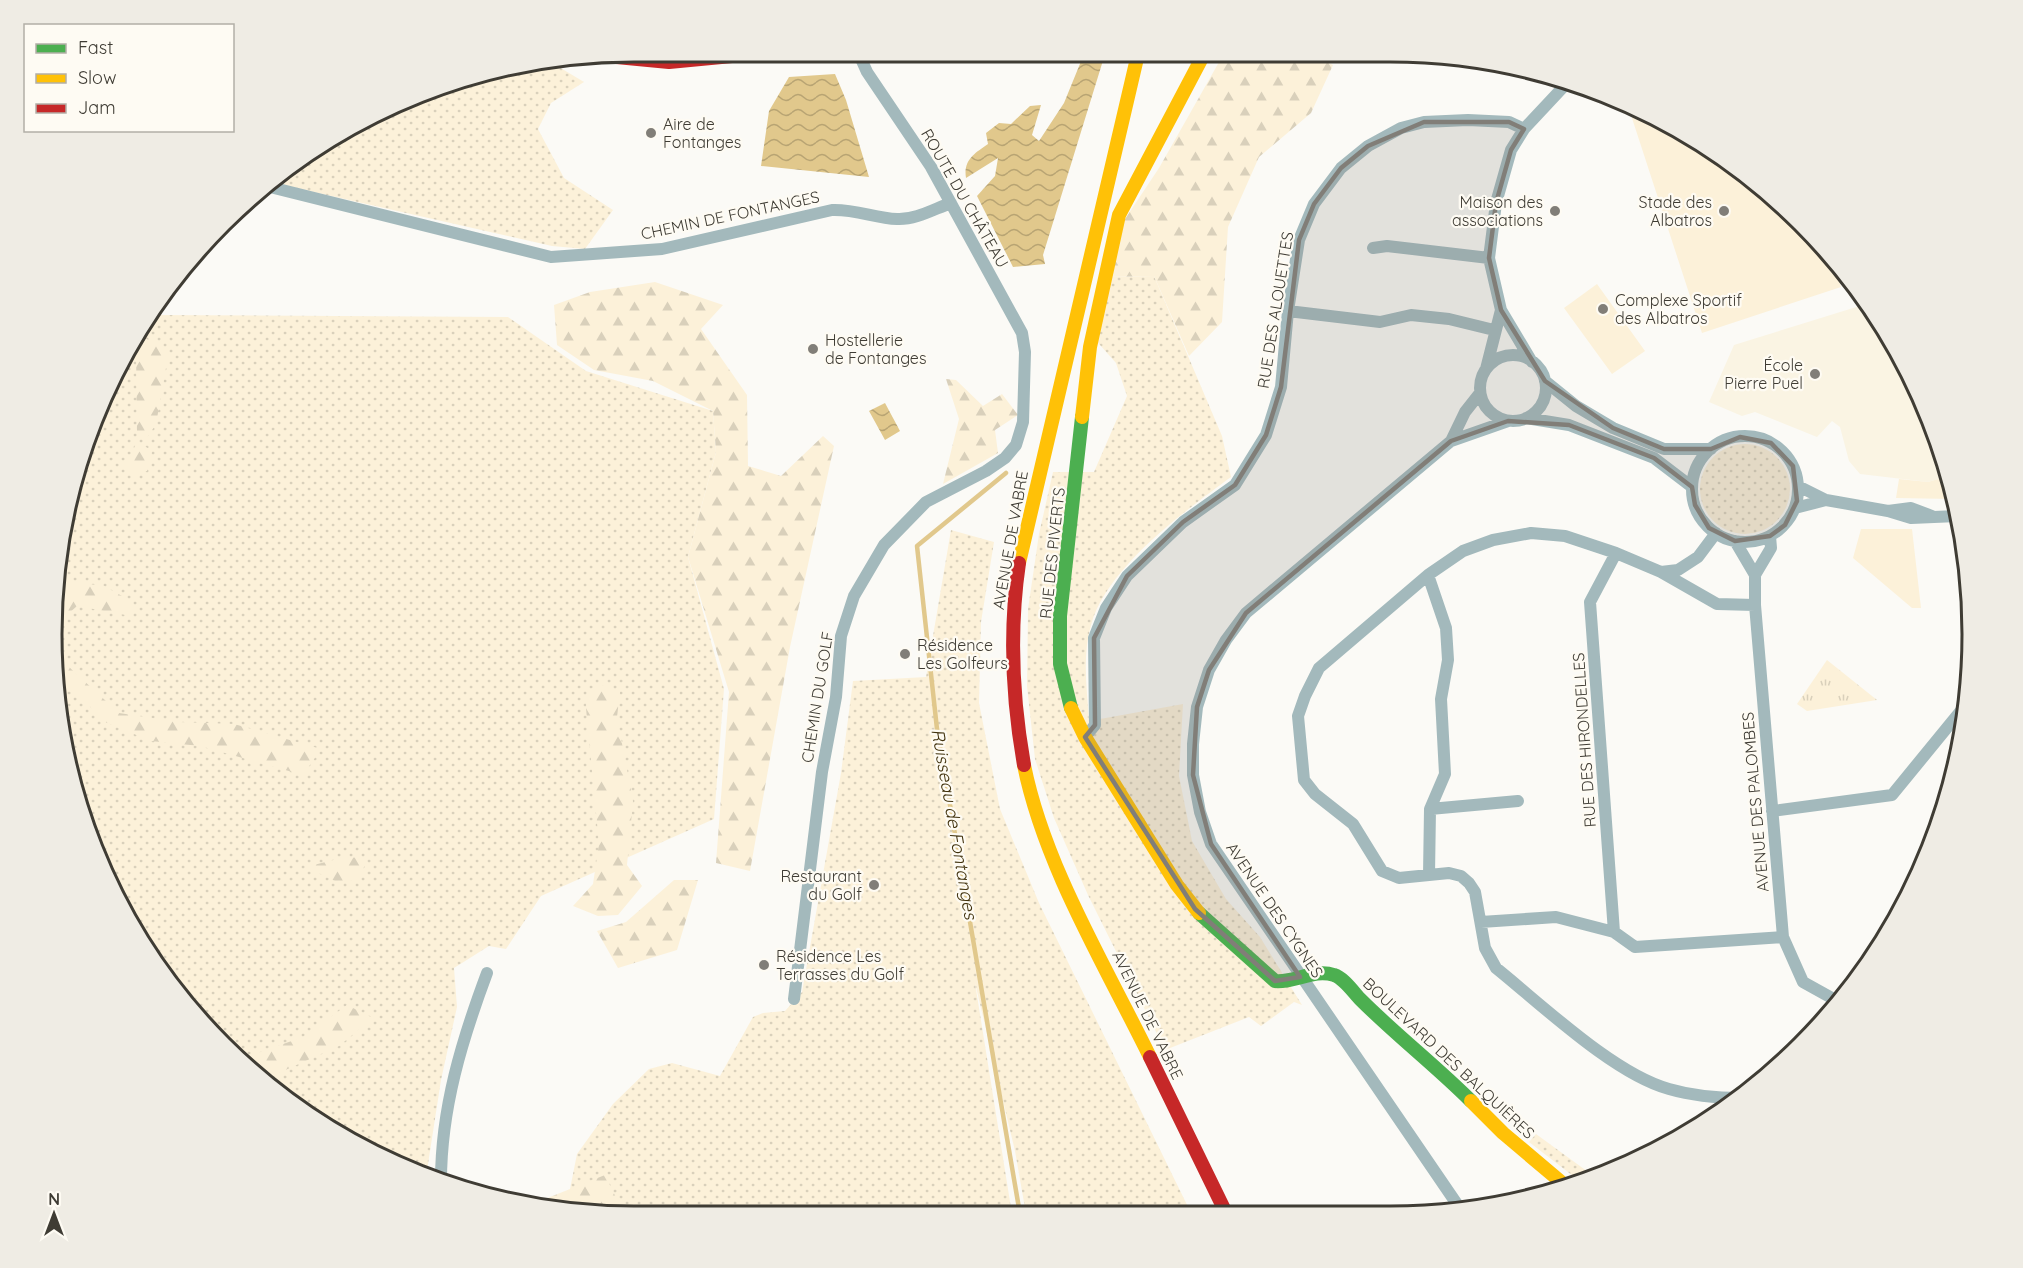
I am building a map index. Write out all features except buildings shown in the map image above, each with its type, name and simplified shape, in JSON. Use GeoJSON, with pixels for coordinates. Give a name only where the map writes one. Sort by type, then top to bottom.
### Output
{"type":"FeatureCollection","features":[{"type":"Feature","properties":{"kind":"street"},"geometry":{"type":"LineString","coordinates":[[643,62],[699,62]]}},
{"type":"Feature","properties":{"kind":"street","name":"ROUTE DU CHÂTEAU"},"geometry":{"type":"LineString","coordinates":[[862,62],[931,167],[1022,333]]}},
{"type":"Feature","properties":{"kind":"street","name":"AVENUE DE VABRE"},"geometry":{"type":"LineString","coordinates":[[1136,62],[1028,515],[1014,588],[1012,689],[1025,766],[1046,839],[1223,1206]]}},
{"type":"Feature","properties":{"kind":"street","name":"RUE DES PIVERTS"},"geometry":{"type":"LineString","coordinates":[[1200,62],[1119,215],[1090,348],[1060,616],[1060,664],[1068,702],[1085,737],[1177,885],[1195,909],[1275,981],[1285,982],[1300,977]]}},
{"type":"Feature","properties":{"kind":"street"},"geometry":{"type":"LineString","coordinates":[[1562,89],[1524,129],[1511,150],[1496,203],[1488,258],[1501,310],[1545,381],[1576,406],[1613,428],[1664,448],[1711,449],[1740,437],[1761,439],[1771,443],[1793,466],[1798,486],[1795,508],[1785,525],[1770,536],[1753,542],[1734,541],[1716,533],[1698,513],[1692,487],[1700,462],[1711,449]]}},
{"type":"Feature","properties":{"kind":"street","name":"RUE DES ALOUETTES"},"geometry":{"type":"LineString","coordinates":[[1085,737],[1095,725],[1094,638],[1106,608],[1127,576],[1183,522],[1235,485],[1266,435],[1281,387],[1288,311],[1299,240],[1314,204],[1341,168],[1368,146],[1401,129],[1424,122],[1468,120],[1509,122],[1524,129]]}},
{"type":"Feature","properties":{"kind":"street","name":"CHEMIN DE FONTANGES"},"geometry":{"type":"LineString","coordinates":[[275,188],[551,257],[662,249],[832,210],[852,209],[897,219],[915,217],[951,203]]}},
{"type":"Feature","properties":{"kind":"street"},"geometry":{"type":"LineString","coordinates":[[1373,248],[1387,246],[1488,258]]}},
{"type":"Feature","properties":{"kind":"street"},"geometry":{"type":"LineString","coordinates":[[1501,310],[1482,377],[1480,393],[1487,408],[1493,414],[1508,421],[1526,418],[1569,425],[1654,458],[1692,487]]}},
{"type":"Feature","properties":{"kind":"street"},"geometry":{"type":"LineString","coordinates":[[1288,311],[1380,322],[1411,315],[1449,319],[1494,330]]}},
{"type":"Feature","properties":{"kind":"street","name":"CHEMIN DU GOLF"},"geometry":{"type":"LineString","coordinates":[[794,999],[822,772],[836,697],[841,636],[854,596],[884,545],[926,502],[986,471],[1005,458],[1016,445],[1023,422],[1025,352],[1022,333]]}},
{"type":"Feature","properties":{"kind":"street"},"geometry":{"type":"LineString","coordinates":[[1486,369],[1492,363],[1507,356],[1516,356],[1532,362]]}},
{"type":"Feature","properties":{"kind":"street"},"geometry":{"type":"LineString","coordinates":[[1526,418],[1542,403],[1545,381]]}},
{"type":"Feature","properties":{"kind":"street","name":"AVENUE DES CYGNES"},"geometry":{"type":"LineString","coordinates":[[1451,441],[1466,412],[1480,393]]}},
{"type":"Feature","properties":{"kind":"street","name":"AVENUE DES CYGNES"},"geometry":{"type":"LineString","coordinates":[[1456,1203],[1211,844],[1200,812],[1193,775],[1197,707],[1209,670],[1246,613],[1451,441],[1508,421]]}},
{"type":"Feature","properties":{"kind":"street"},"geometry":{"type":"LineString","coordinates":[[1798,486],[1826,500],[1888,511],[1911,508],[1932,516],[1949,516]]}},
{"type":"Feature","properties":{"kind":"street"},"geometry":{"type":"LineString","coordinates":[[1795,508],[1826,500]]}},
{"type":"Feature","properties":{"kind":"street"},"geometry":{"type":"LineString","coordinates":[[1724,1098],[1708,1098],[1667,1089],[1616,1064],[1496,968],[1485,948],[1475,892],[1461,876],[1449,873],[1399,878],[1382,871],[1353,824],[1315,794],[1304,780],[1298,716],[1319,668],[1428,575],[1463,551],[1493,540],[1531,533],[1565,536],[1616,553],[1661,572],[1717,604],[1755,605]]}},
{"type":"Feature","properties":{"kind":"street"},"geometry":{"type":"LineString","coordinates":[[1661,572],[1678,570],[1698,557],[1716,533]]}},
{"type":"Feature","properties":{"kind":"street","name":"AVENUE DES PALOMBES"},"geometry":{"type":"LineString","coordinates":[[1770,536],[1770,548],[1755,575],[1755,605],[1783,937],[1803,982],[1831,997]]}},
{"type":"Feature","properties":{"kind":"street"},"geometry":{"type":"LineString","coordinates":[[1734,541],[1755,575]]}},
{"type":"Feature","properties":{"kind":"street","name":"RUE DES HIRONDELLES"},"geometry":{"type":"LineString","coordinates":[[1614,932],[1590,602],[1616,553]]}},
{"type":"Feature","properties":{"kind":"street"},"geometry":{"type":"LineString","coordinates":[[1428,575],[1446,628],[1448,660],[1441,699],[1445,774],[1430,809],[1429,875]]}},
{"type":"Feature","properties":{"kind":"street"},"geometry":{"type":"LineString","coordinates":[[1772,811],[1892,795],[1955,718]]}},
{"type":"Feature","properties":{"kind":"street"},"geometry":{"type":"LineString","coordinates":[[1430,809],[1518,801]]}},
{"type":"Feature","properties":{"kind":"street"},"geometry":{"type":"LineString","coordinates":[[1480,921],[1556,917],[1614,932],[1635,947],[1783,937]]}},
{"type":"Feature","properties":{"kind":"street"},"geometry":{"type":"LineString","coordinates":[[441,1173],[441,1147],[451,1085],[468,1024],[487,973]]}},
{"type":"Feature","properties":{"kind":"street","name":"BOULEVARD DES BALQUIÈRES"},"geometry":{"type":"LineString","coordinates":[[1300,977],[1317,973],[1336,975],[1387,1026],[1441,1071],[1503,1133],[1559,1180]]}},
{"type":"Feature","properties":{"kind":"highlighted area"},"geometry":{"type":"Polygon","coordinates":[[[1424,122],[1509,122],[1524,129],[1511,150],[1496,203],[1489,258],[1501,310],[1545,381],[1613,428],[1664,449],[1711,449],[1740,437],[1771,443],[1793,466],[1797,501],[1785,525],[1770,536],[1735,541],[1709,528],[1695,505],[1692,487],[1654,458],[1569,425],[1508,421],[1451,441],[1246,613],[1209,670],[1197,707],[1193,775],[1211,844],[1300,977],[1275,981],[1195,909],[1085,737],[1095,725],[1094,638],[1127,576],[1183,522],[1235,485],[1266,435],[1281,387],[1299,240],[1314,204],[1341,168],[1368,146],[1424,122]]]}},
{"type":"Feature","properties":{"kind":"shaded area","name":"École Pierre Puel"},"geometry":{"type":"Polygon","coordinates":[[[1858,306],[1885,348],[1902,381],[1918,415],[1940,478],[1928,482],[1860,474],[1849,461],[1840,427],[1832,421],[1817,437],[1755,412],[1742,416],[1709,402],[1734,345],[1858,306]]]}},
{"type":"Feature","properties":{"kind":"green space"},"geometry":{"type":"Polygon","coordinates":[[[1219,62],[1327,62],[1333,65],[1311,113],[1259,157],[1228,227],[1222,322],[1189,356],[1154,276],[1108,277],[1125,219],[1159,168],[1219,62]]]}},
{"type":"Feature","properties":{"kind":"green space"},"geometry":{"type":"Polygon","coordinates":[[[558,66],[584,82],[551,103],[538,129],[564,178],[613,210],[585,249],[552,246],[280,184],[348,138],[415,105],[486,81],[558,66]]]}},
{"type":"Feature","properties":{"kind":"green space","name":"Stade des Albatros"},"geometry":{"type":"Polygon","coordinates":[[[1631,116],[1675,138],[1738,180],[1794,229],[1838,280],[1841,287],[1702,333],[1631,116]]]}},
{"type":"Feature","properties":{"kind":"green space"},"geometry":{"type":"Polygon","coordinates":[[[1154,276],[1222,436],[1231,477],[1150,542],[1113,582],[1100,603],[1088,637],[1086,673],[1089,721],[1183,704],[1179,776],[1192,841],[1226,899],[1260,937],[1302,1005],[1294,1002],[1261,1026],[1249,1017],[1165,1050],[1088,895],[1054,818],[1035,759],[1027,686],[1028,609],[1039,534],[1053,472],[1094,472],[1127,396],[1116,363],[1092,336],[1108,277],[1154,276]]]}},
{"type":"Feature","properties":{"kind":"green space"},"geometry":{"type":"Polygon","coordinates":[[[655,282],[723,305],[701,329],[747,395],[748,466],[781,476],[823,436],[834,446],[790,647],[750,871],[716,863],[729,692],[688,557],[716,452],[713,411],[653,381],[594,370],[557,345],[554,305],[590,292],[655,282]]]}},
{"type":"Feature","properties":{"kind":"green space"},"geometry":{"type":"Polygon","coordinates":[[[1597,284],[1645,351],[1612,374],[1564,308],[1597,284]]]}},
{"type":"Feature","properties":{"kind":"green space"},"geometry":{"type":"Polygon","coordinates":[[[159,315],[508,317],[586,371],[713,411],[716,452],[688,557],[724,689],[714,819],[541,896],[506,949],[489,946],[454,968],[457,1007],[441,1080],[427,1168],[348,1130],[285,1088],[229,1039],[180,983],[138,920],[105,853],[92,818],[81,782],[66,709],[62,634],[66,559],[81,486],[105,415],[138,348],[159,315]]]}},
{"type":"Feature","properties":{"kind":"green space"},"geometry":{"type":"Polygon","coordinates":[[[145,338],[169,351],[156,424],[147,438],[137,433],[136,352],[145,338]]]}},
{"type":"Feature","properties":{"kind":"green space"},"geometry":{"type":"Polygon","coordinates":[[[946,379],[956,380],[983,406],[1002,394],[1018,415],[995,430],[998,453],[943,484],[959,419],[946,379]]]}},
{"type":"Feature","properties":{"kind":"green space"},"geometry":{"type":"Polygon","coordinates":[[[137,441],[152,451],[147,471],[135,474],[126,467],[137,441]]]}},
{"type":"Feature","properties":{"kind":"green space"},"geometry":{"type":"Polygon","coordinates":[[[1745,444],[1762,447],[1777,457],[1787,472],[1790,489],[1787,506],[1777,521],[1762,531],[1745,534],[1728,531],[1713,521],[1703,506],[1700,489],[1703,472],[1713,457],[1728,447],[1745,444]]]}},
{"type":"Feature","properties":{"kind":"green space"},"geometry":{"type":"Polygon","coordinates":[[[1940,478],[1945,499],[1896,498],[1899,479],[1928,482],[1940,478]]]}},
{"type":"Feature","properties":{"kind":"green space"},"geometry":{"type":"Polygon","coordinates":[[[1861,529],[1912,529],[1921,608],[1912,608],[1853,558],[1861,529]]]}},
{"type":"Feature","properties":{"kind":"green space"},"geometry":{"type":"Polygon","coordinates":[[[951,530],[994,542],[981,622],[979,703],[1000,809],[1039,903],[1188,1206],[1025,1206],[1015,1151],[975,983],[1011,1206],[634,1206],[576,1203],[570,1189],[577,1154],[613,1104],[649,1069],[672,1063],[720,1076],[753,1017],[763,1013],[785,1011],[802,992],[841,773],[853,681],[926,677],[951,530]]]}},
{"type":"Feature","properties":{"kind":"green space"},"geometry":{"type":"Polygon","coordinates":[[[64,581],[104,586],[131,601],[131,616],[77,606],[62,619],[64,581]]]}},
{"type":"Feature","properties":{"kind":"green space"},"geometry":{"type":"Polygon","coordinates":[[[62,652],[70,668],[119,713],[178,722],[234,724],[321,749],[303,775],[200,746],[151,741],[105,722],[64,680],[62,652]]]}},
{"type":"Feature","properties":{"kind":"green space"},"geometry":{"type":"Polygon","coordinates":[[[1827,660],[1877,700],[1807,711],[1797,704],[1827,660]]]}},
{"type":"Feature","properties":{"kind":"green space"},"geometry":{"type":"Polygon","coordinates":[[[604,685],[620,692],[617,717],[633,801],[627,865],[642,886],[618,915],[598,916],[573,906],[593,884],[599,844],[586,708],[587,690],[604,685]]]}},
{"type":"Feature","properties":{"kind":"green space"},"geometry":{"type":"Polygon","coordinates":[[[367,857],[360,880],[337,882],[306,867],[341,858],[367,857]]]}},
{"type":"Feature","properties":{"kind":"green space"},"geometry":{"type":"Polygon","coordinates":[[[674,880],[698,880],[677,950],[618,968],[597,931],[626,922],[674,880]]]}},
{"type":"Feature","properties":{"kind":"green space"},"geometry":{"type":"Polygon","coordinates":[[[347,1005],[373,1018],[339,1046],[271,1076],[248,1056],[303,1037],[347,1005]]]}},
{"type":"Feature","properties":{"kind":"green space"},"geometry":{"type":"Polygon","coordinates":[[[1536,1134],[1587,1171],[1573,1176],[1529,1142],[1536,1134]]]}},
{"type":"Feature","properties":{"kind":"green space"},"geometry":{"type":"Polygon","coordinates":[[[605,1175],[620,1206],[559,1202],[544,1199],[605,1175]]]}},
{"type":"Feature","properties":{"kind":"water"},"geometry":{"type":"Polygon","coordinates":[[[1081,62],[1103,62],[1043,255],[1045,264],[1013,267],[977,196],[995,176],[998,158],[966,178],[966,166],[975,154],[988,144],[986,133],[999,123],[1011,124],[1030,106],[1041,105],[1032,135],[1039,141],[1064,103],[1081,62]]]}},
{"type":"Feature","properties":{"kind":"water"},"geometry":{"type":"Polygon","coordinates":[[[835,74],[846,100],[869,177],[761,166],[769,111],[789,77],[835,74]]]}},
{"type":"Feature","properties":{"kind":"water"},"geometry":{"type":"Polygon","coordinates":[[[885,403],[900,431],[885,440],[869,411],[885,403]]]}},
{"type":"Feature","properties":{"kind":"waterway","name":"Ruisseau de Fontanges"},"geometry":{"type":"LineString","coordinates":[[1006,473],[917,546],[937,729],[1019,1206]]}},
{"type":"Feature","properties":{"kind":"traffic: fast"},"geometry":{"type":"LineString","coordinates":[[1071,708],[1060,664],[1060,616],[1082,417]]}},
{"type":"Feature","properties":{"kind":"traffic: fast"},"geometry":{"type":"LineString","coordinates":[[1199,913],[1275,981],[1319,973],[1327,973],[1341,979],[1374,1013],[1471,1101]]}},
{"type":"Feature","properties":{"kind":"traffic: slow"},"geometry":{"type":"LineString","coordinates":[[1019,563],[1136,62]]}},
{"type":"Feature","properties":{"kind":"traffic: slow"},"geometry":{"type":"LineString","coordinates":[[1082,417],[1090,347],[1119,215],[1200,62]]}},
{"type":"Feature","properties":{"kind":"traffic: slow"},"geometry":{"type":"LineString","coordinates":[[1071,708],[1085,737],[1177,885],[1199,913]]}},
{"type":"Feature","properties":{"kind":"traffic: slow"},"geometry":{"type":"LineString","coordinates":[[1024,765],[1033,802],[1061,877],[1150,1057]]}},
{"type":"Feature","properties":{"kind":"traffic: slow"},"geometry":{"type":"LineString","coordinates":[[1471,1101],[1503,1133],[1559,1180]]}},
{"type":"Feature","properties":{"kind":"traffic: jam"},"geometry":{"type":"LineString","coordinates":[[1019,563],[1014,614],[1013,664],[1024,765]]}},
{"type":"Feature","properties":{"kind":"traffic: jam"},"geometry":{"type":"LineString","coordinates":[[1150,1057],[1223,1206]]}},
{"type":"Feature","properties":{"kind":"place","name":"Aire de Fontanges"},"geometry":{"type":"Point","coordinates":[651,133]}},
{"type":"Feature","properties":{"kind":"place","name":"Maison des associations"},"geometry":{"type":"Point","coordinates":[1555,211]}},
{"type":"Feature","properties":{"kind":"place","name":"Stade des Albatros"},"geometry":{"type":"Point","coordinates":[1724,211]}},
{"type":"Feature","properties":{"kind":"place","name":"Complexe Sportif des Albatros"},"geometry":{"type":"Point","coordinates":[1603,309]}},
{"type":"Feature","properties":{"kind":"place","name":"Hostellerie de Fontanges"},"geometry":{"type":"Point","coordinates":[813,349]}},
{"type":"Feature","properties":{"kind":"place","name":"École Pierre Puel"},"geometry":{"type":"Point","coordinates":[1815,374]}},
{"type":"Feature","properties":{"kind":"place","name":"Résidence Les Golfeurs"},"geometry":{"type":"Point","coordinates":[905,654]}},
{"type":"Feature","properties":{"kind":"place","name":"Restaurant du Golf"},"geometry":{"type":"Point","coordinates":[874,885]}},
{"type":"Feature","properties":{"kind":"place","name":"Résidence Les Terrasses du Golf"},"geometry":{"type":"Point","coordinates":[764,965]}}]}
